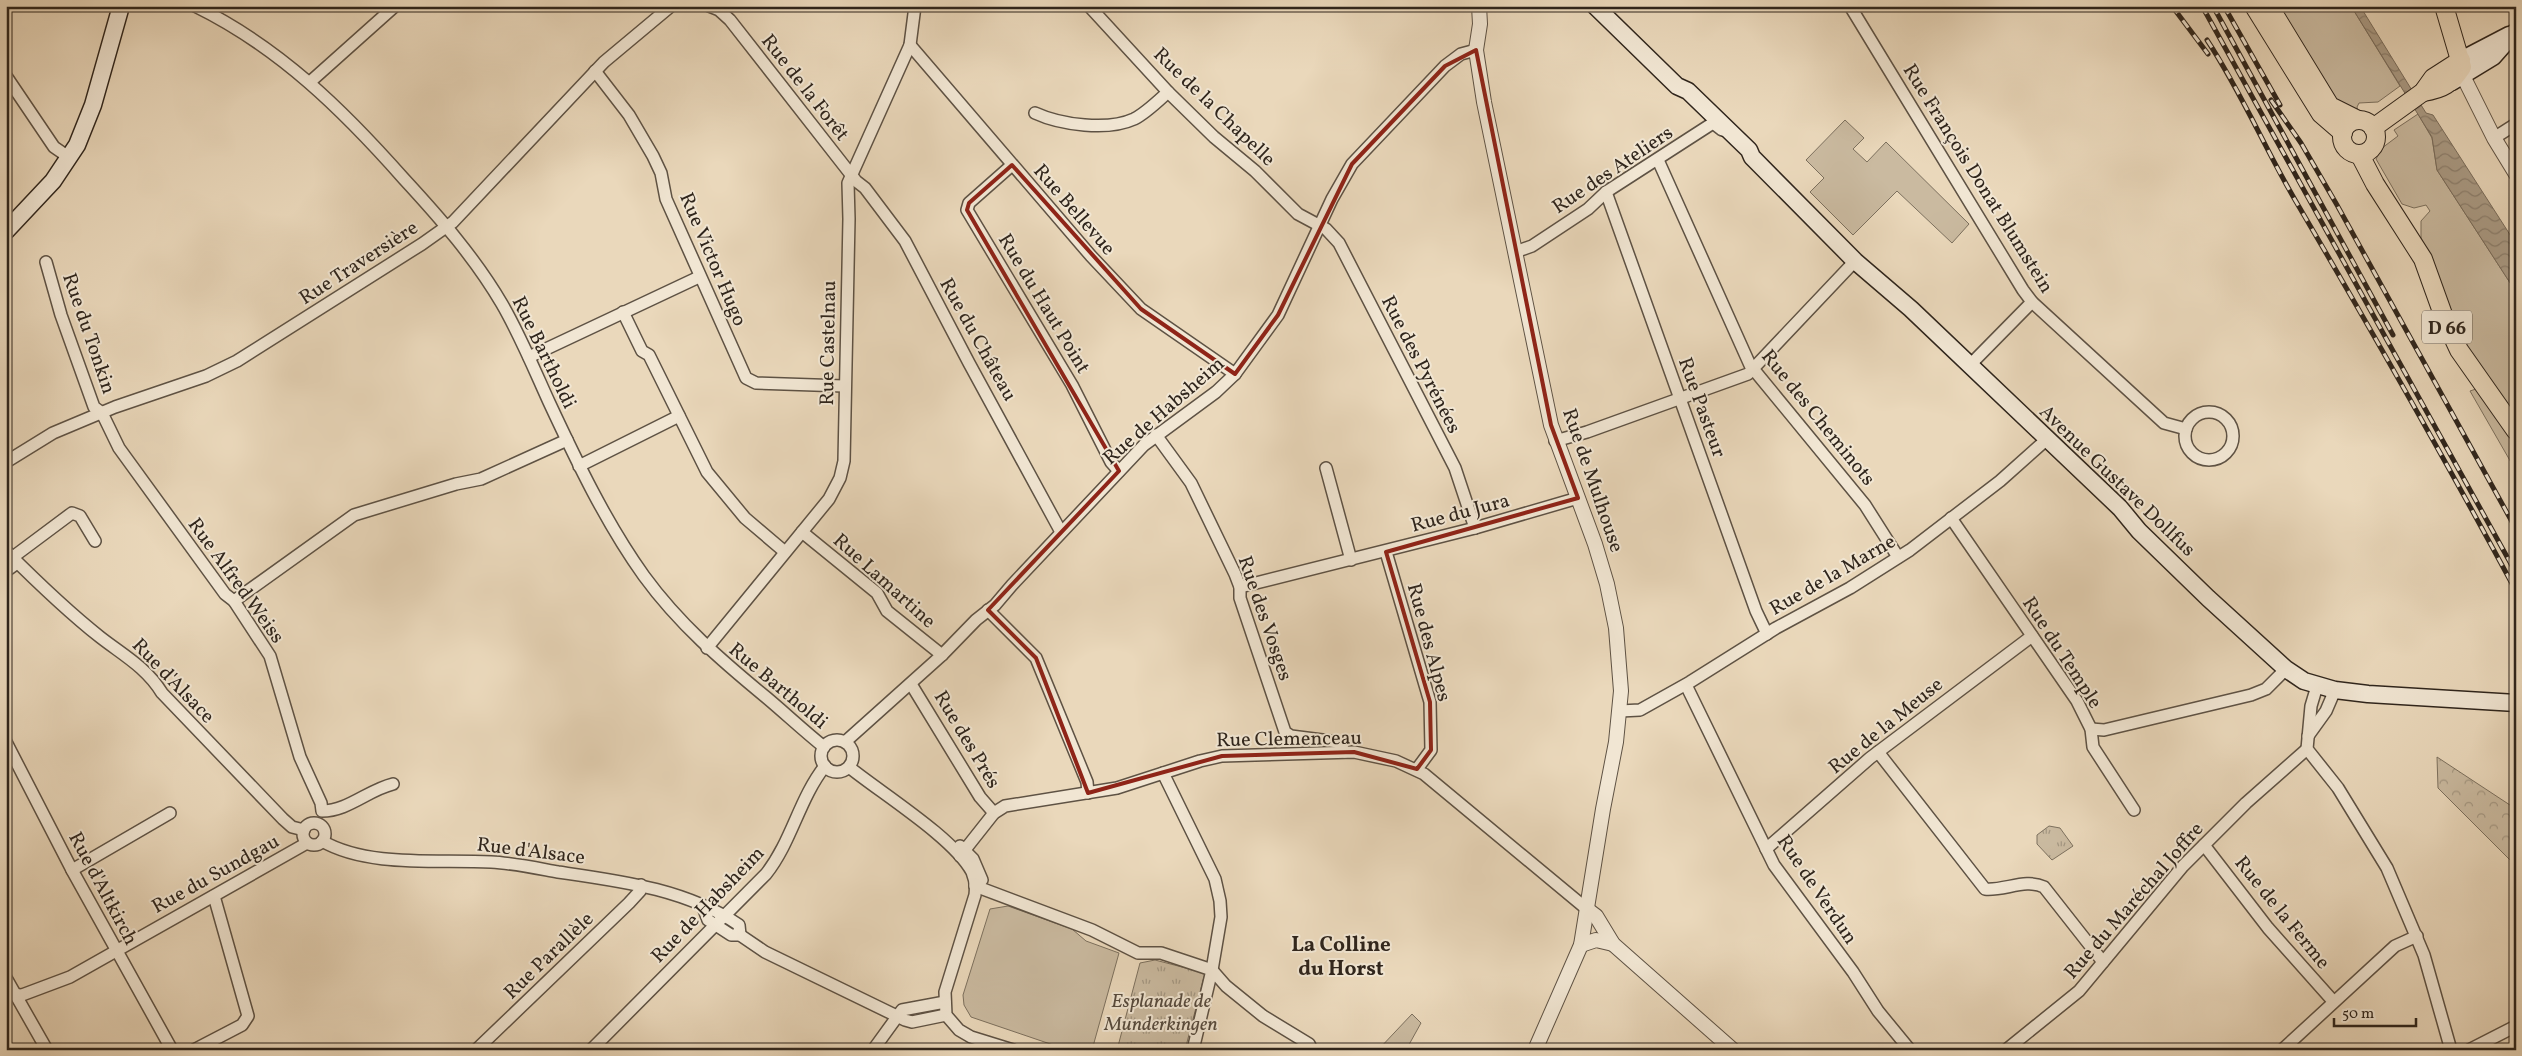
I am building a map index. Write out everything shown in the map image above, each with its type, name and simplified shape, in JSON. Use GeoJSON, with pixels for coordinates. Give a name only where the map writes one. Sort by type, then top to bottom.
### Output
{"type":"FeatureCollection","features":[{"type":"Feature","properties":{"kind":"main road"},"geometry":{"type":"LineString","coordinates":[[106,55],[106,29],[111,6]]}},
{"type":"Feature","properties":{"kind":"main road"},"geometry":{"type":"LineString","coordinates":[[6,230],[53,181],[70,158],[89,117],[121,6]]}},
{"type":"Feature","properties":{"kind":"main road","name":"Avenue Gustave Dollfus"},"geometry":{"type":"LineString","coordinates":[[1595,6],[1677,86],[1688,90],[1749,150],[1752,157],[1855,261],[1886,290],[1911,309],[2113,502],[2139,531],[2201,591],[2286,669],[2317,686],[2335,690],[2406,697],[2516,703]]}},
{"type":"Feature","properties":{"kind":"main road"},"geometry":{"type":"LineString","coordinates":[[2254,6],[2321,114],[2343,133]]}},
{"type":"Feature","properties":{"kind":"main road"},"geometry":{"type":"LineString","coordinates":[[2269,6],[2330,106],[2366,124],[2376,136],[2374,146],[2360,154],[2346,148],[2342,138],[2348,124],[2366,124],[2408,103],[2424,92],[2433,78],[2459,73],[2485,46],[2516,32]]}},
{"type":"Feature","properties":{"kind":"main road"},"geometry":{"type":"LineString","coordinates":[[2444,6],[2459,73]]}},
{"type":"Feature","properties":{"kind":"main road","name":"Avenue Gustave Dollfus"},"geometry":{"type":"LineString","coordinates":[[1677,86],[1681,97],[1709,126],[1745,156],[1752,157]]}},
{"type":"Feature","properties":{"kind":"main road","name":"D 66"},"geometry":{"type":"LineString","coordinates":[[2360,154],[2374,184],[2422,259],[2444,320],[2459,350],[2516,431]]}},
{"type":"Feature","properties":{"kind":"street","name":"Rue Bartholdi"},"geometry":{"type":"LineString","coordinates":[[195,6],[255,39],[310,82],[352,121],[446,227],[502,304],[529,357],[579,466],[614,530],[645,577],[672,612],[707,648],[824,747]]}},
{"type":"Feature","properties":{"kind":"street"},"geometry":{"type":"LineString","coordinates":[[310,82],[395,6]]}},
{"type":"Feature","properties":{"kind":"street","name":"Rue Traversière"},"geometry":{"type":"LineString","coordinates":[[6,462],[53,433],[102,413],[206,376],[237,361],[446,227],[595,71],[670,6]]}},
{"type":"Feature","properties":{"kind":"street","name":"Rue de la Forêt"},"geometry":{"type":"LineString","coordinates":[[709,6],[719,10],[730,20],[851,174]]}},
{"type":"Feature","properties":{"kind":"street","name":"Rue Castelnau"},"geometry":{"type":"LineString","coordinates":[[707,648],[829,499],[840,478],[844,461],[844,386],[849,219],[847,192],[851,174],[910,45],[915,6]]}},
{"type":"Feature","properties":{"kind":"street","name":"Rue de la Chapelle"},"geometry":{"type":"LineString","coordinates":[[1089,6],[1168,92],[1214,137],[1255,171],[1298,214],[1321,226]]}},
{"type":"Feature","properties":{"kind":"street","name":"Rue de Mulhouse"},"geometry":{"type":"LineString","coordinates":[[1479,6],[1476,50],[1484,102],[1515,252],[1556,440],[1603,567],[1614,613],[1618,645],[1620,711],[1581,945],[1535,1050]]}},
{"type":"Feature","properties":{"kind":"street","name":"Rue François Donat Blumstein"},"geometry":{"type":"LineString","coordinates":[[1850,6],[2032,302],[2164,423],[2186,429]]}},
{"type":"Feature","properties":{"kind":"street","name":"Rue Bellevue"},"geometry":{"type":"LineString","coordinates":[[910,45],[1091,256],[1141,309],[1235,374]]}},
{"type":"Feature","properties":{"kind":"street","name":"Rue de Habsheim"},"geometry":{"type":"LineString","coordinates":[[845,742],[912,684],[1008,592],[1012,585],[1061,532],[1156,435],[1210,398],[1235,374],[1278,315],[1344,177],[1374,139],[1454,58],[1476,50]]}},
{"type":"Feature","properties":{"kind":"street","name":"Rue Victor Hugo"},"geometry":{"type":"LineString","coordinates":[[595,71],[629,115],[661,173],[666,199],[699,277],[746,378],[756,383],[844,386]]}},
{"type":"Feature","properties":{"kind":"street"},"geometry":{"type":"LineString","coordinates":[[2459,73],[2516,174]]}},
{"type":"Feature","properties":{"kind":"street"},"geometry":{"type":"LineString","coordinates":[[6,76],[54,147],[70,158]]}},
{"type":"Feature","properties":{"kind":"street"},"geometry":{"type":"LineString","coordinates":[[1035,113],[1061,122],[1086,126],[1126,121],[1136,118],[1168,92]]}},
{"type":"Feature","properties":{"kind":"street"},"geometry":{"type":"LineString","coordinates":[[1709,126],[1713,123],[1729,131]]}},
{"type":"Feature","properties":{"kind":"street"},"geometry":{"type":"LineString","coordinates":[[2494,138],[2516,124]]}},
{"type":"Feature","properties":{"kind":"street","name":"Rue des Ateliers"},"geometry":{"type":"LineString","coordinates":[[1515,252],[1532,246],[1580,214],[1606,192],[1709,126]]}},
{"type":"Feature","properties":{"kind":"street","name":"Rue des Cheminots"},"geometry":{"type":"LineString","coordinates":[[1658,160],[1745,356],[1753,369],[1865,505],[1898,557]]}},
{"type":"Feature","properties":{"kind":"street","name":"Rue du Haut Point"},"geometry":{"type":"LineString","coordinates":[[1012,165],[969,203],[967,210],[1072,385],[1111,462],[1119,471]]}},
{"type":"Feature","properties":{"kind":"street","name":"Rue du Château"},"geometry":{"type":"LineString","coordinates":[[851,174],[856,182],[865,188],[905,241],[968,363],[999,415],[1061,532]]}},
{"type":"Feature","properties":{"kind":"street","name":"Rue Pasteur"},"geometry":{"type":"LineString","coordinates":[[1606,192],[1756,612],[1767,634]]}},
{"type":"Feature","properties":{"kind":"street","name":"Rue des Pyrénées"},"geometry":{"type":"LineString","coordinates":[[1321,226],[1332,233],[1340,243],[1451,459],[1475,528]]}},
{"type":"Feature","properties":{"kind":"street"},"geometry":{"type":"LineString","coordinates":[[1556,440],[1587,432],[1681,400],[1748,374],[1855,261]]}},
{"type":"Feature","properties":{"kind":"street","name":"Rue du Tonkin"},"geometry":{"type":"LineString","coordinates":[[46,262],[61,315],[94,407],[102,413]]}},
{"type":"Feature","properties":{"kind":"street"},"geometry":{"type":"LineString","coordinates":[[529,357],[699,277]]}},
{"type":"Feature","properties":{"kind":"street"},"geometry":{"type":"LineString","coordinates":[[1970,365],[2032,302]]}},
{"type":"Feature","properties":{"kind":"street"},"geometry":{"type":"LineString","coordinates":[[623,312],[642,351],[649,355],[707,472],[721,492],[745,518],[785,552]]}},
{"type":"Feature","properties":{"kind":"street"},"geometry":{"type":"LineString","coordinates":[[2215,412],[2230,424],[2232,442],[2221,457],[2214,459],[2200,458],[2189,450],[2185,436],[2186,429],[2197,415],[2215,412]]}},
{"type":"Feature","properties":{"kind":"street","name":"Rue Alfred Weiss"},"geometry":{"type":"LineString","coordinates":[[102,413],[119,448],[225,594],[234,601],[270,656],[300,757],[321,803],[322,811]]}},
{"type":"Feature","properties":{"kind":"street"},"geometry":{"type":"LineString","coordinates":[[579,466],[679,416]]}},
{"type":"Feature","properties":{"kind":"street","name":"Rue des Vosges"},"geometry":{"type":"LineString","coordinates":[[1156,435],[1192,483],[1240,588],[1240,598],[1285,732],[1291,736],[1338,742],[1345,752]]}},
{"type":"Feature","properties":{"kind":"street"},"geometry":{"type":"LineString","coordinates":[[234,601],[354,514],[456,484],[481,479],[567,440]]}},
{"type":"Feature","properties":{"kind":"street","name":"Rue de la Marne"},"geometry":{"type":"LineString","coordinates":[[1620,711],[1640,710],[1767,634],[1850,588],[1898,557],[2000,481],[2046,440]]}},
{"type":"Feature","properties":{"kind":"street"},"geometry":{"type":"LineString","coordinates":[[1326,468],[1351,560]]}},
{"type":"Feature","properties":{"kind":"street","name":"Rue du Jura"},"geometry":{"type":"LineString","coordinates":[[1240,588],[1386,552],[1578,498]]}},
{"type":"Feature","properties":{"kind":"street"},"geometry":{"type":"LineString","coordinates":[[6,571],[12,557],[72,513],[80,516],[96,542]]}},
{"type":"Feature","properties":{"kind":"street","name":"Rue du Temple"},"geometry":{"type":"LineString","coordinates":[[1951,518],[2077,701],[2091,729],[2093,747],[2134,810]]}},
{"type":"Feature","properties":{"kind":"street","name":"Rue Lamartine"},"geometry":{"type":"LineString","coordinates":[[802,532],[877,593],[887,611],[942,655]]}},
{"type":"Feature","properties":{"kind":"street","name":"Rue des Alpes"},"geometry":{"type":"LineString","coordinates":[[1386,552],[1430,702],[1431,750],[1416,769]]}},
{"type":"Feature","properties":{"kind":"street","name":"Rue d'Alsace"},"geometry":{"type":"LineString","coordinates":[[12,557],[30,576],[101,637],[131,657],[155,682],[162,693],[282,819],[292,827],[304,830]]}},
{"type":"Feature","properties":{"kind":"street"},"geometry":{"type":"LineString","coordinates":[[988,610],[1036,658],[1086,782],[1088,793]]}},
{"type":"Feature","properties":{"kind":"street","name":"Rue de la Meuse"},"geometry":{"type":"LineString","coordinates":[[1766,850],[1878,752],[2032,636]]}},
{"type":"Feature","properties":{"kind":"street"},"geometry":{"type":"LineString","coordinates":[[2091,729],[2104,730],[2251,695],[2266,689],[2286,669]]}},
{"type":"Feature","properties":{"kind":"street","name":"Rue des Prés"},"geometry":{"type":"LineString","coordinates":[[912,684],[980,797],[994,813]]}},
{"type":"Feature","properties":{"kind":"street","name":"Rue de Verdun"},"geometry":{"type":"LineString","coordinates":[[1686,684],[1774,865],[1853,972],[1878,1011],[1910,1050]]}},
{"type":"Feature","properties":{"kind":"street"},"geometry":{"type":"LineString","coordinates":[[2317,686],[2307,737],[2307,750],[2338,788],[2387,868],[2417,936],[2451,1050]]}},
{"type":"Feature","properties":{"kind":"street"},"geometry":{"type":"LineString","coordinates":[[2307,737],[2326,711],[2335,690]]}},
{"type":"Feature","properties":{"kind":"street"},"geometry":{"type":"LineString","coordinates":[[832,740],[845,742],[850,746],[853,756],[849,767],[834,772],[825,766],[821,756],[824,747],[832,740]]}},
{"type":"Feature","properties":{"kind":"street","name":"Rue d'Altkirch"},"geometry":{"type":"LineString","coordinates":[[6,742],[72,870],[172,1050]]}},
{"type":"Feature","properties":{"kind":"street","name":"Rue du Maréchal Joffre"},"geometry":{"type":"LineString","coordinates":[[2006,1050],[2079,991],[2183,866],[2246,803],[2307,750]]}},
{"type":"Feature","properties":{"kind":"street","name":"Rue Clemenceau"},"geometry":{"type":"LineString","coordinates":[[963,853],[994,813],[1004,806],[1018,802],[1117,788],[1222,756],[1345,752],[1387,758],[1416,769],[1434,781],[1588,910]]}},
{"type":"Feature","properties":{"kind":"street"},"geometry":{"type":"LineString","coordinates":[[1878,752],[1985,889],[1993,890],[2031,883],[2044,887],[2103,962]]}},
{"type":"Feature","properties":{"kind":"street","name":"Rue de Habsheim"},"geometry":{"type":"LineString","coordinates":[[591,1050],[716,925],[777,860],[787,842],[804,798],[825,766]]}},
{"type":"Feature","properties":{"kind":"street"},"geometry":{"type":"LineString","coordinates":[[849,767],[977,864],[979,887],[952,994],[946,1002],[946,1015],[959,1030],[1013,1050]]}},
{"type":"Feature","properties":{"kind":"street"},"geometry":{"type":"LineString","coordinates":[[1163,773],[1215,879],[1221,917],[1212,970],[1193,1050]]}},
{"type":"Feature","properties":{"kind":"street"},"geometry":{"type":"LineString","coordinates":[[318,824],[322,811],[333,811],[345,807],[379,787],[393,784]]}},
{"type":"Feature","properties":{"kind":"street"},"geometry":{"type":"LineString","coordinates":[[72,870],[170,813]]}},
{"type":"Feature","properties":{"kind":"street"},"geometry":{"type":"LineString","coordinates":[[318,824],[324,831],[322,840],[317,844],[307,842],[304,837],[304,830],[308,825],[318,824]]}},
{"type":"Feature","properties":{"kind":"street","name":"Rue d'Alsace"},"geometry":{"type":"LineString","coordinates":[[322,840],[344,850],[371,857],[494,862],[641,885],[703,907],[716,909],[725,915]]}},
{"type":"Feature","properties":{"kind":"street","name":"Rue du Sundgau"},"geometry":{"type":"LineString","coordinates":[[11,994],[22,995],[70,977],[307,842]]}},
{"type":"Feature","properties":{"kind":"street","name":"Rue de la Ferme"},"geometry":{"type":"LineString","coordinates":[[2204,845],[2268,928],[2333,1001]]}},
{"type":"Feature","properties":{"kind":"street","name":"Rue Parallèle"},"geometry":{"type":"LineString","coordinates":[[476,1050],[640,891],[641,885]]}},
{"type":"Feature","properties":{"kind":"street"},"geometry":{"type":"LineString","coordinates":[[979,887],[1092,930],[1122,948],[1142,955],[1161,953],[1212,970],[1226,986],[1263,1016],[1309,1044],[1312,1050]]}},
{"type":"Feature","properties":{"kind":"street"},"geometry":{"type":"LineString","coordinates":[[194,1050],[242,1025],[248,1016],[214,896]]}},
{"type":"Feature","properties":{"kind":"street"},"geometry":{"type":"LineString","coordinates":[[703,907],[708,920],[731,935],[740,935],[765,952],[896,1015],[912,1022],[946,1015]]}},
{"type":"Feature","properties":{"kind":"street"},"geometry":{"type":"LineString","coordinates":[[1588,910],[1596,916],[1613,944],[1733,1050]]}},
{"type":"Feature","properties":{"kind":"street"},"geometry":{"type":"LineString","coordinates":[[725,915],[739,925],[740,935]]}},
{"type":"Feature","properties":{"kind":"street"},"geometry":{"type":"LineString","coordinates":[[2282,1050],[2333,1001],[2395,946],[2417,936]]}},
{"type":"Feature","properties":{"kind":"street"},"geometry":{"type":"LineString","coordinates":[[1581,945],[1596,940],[1613,944]]}},
{"type":"Feature","properties":{"kind":"street"},"geometry":{"type":"LineString","coordinates":[[6,978],[11,994],[48,1050]]}},
{"type":"Feature","properties":{"kind":"street"},"geometry":{"type":"LineString","coordinates":[[1207,990],[1220,985],[1226,986]]}},
{"type":"Feature","properties":{"kind":"street"},"geometry":{"type":"LineString","coordinates":[[873,1050],[896,1015],[909,1007],[946,1002]]}},
{"type":"Feature","properties":{"kind":"street"},"geometry":{"type":"LineString","coordinates":[[2469,1050],[2516,1026]]}},
{"type":"Feature","properties":{"kind":"highlighted area"},"geometry":{"type":"Polygon","coordinates":[[[1476,50],[1551,425],[1578,498],[1386,552],[1430,702],[1431,750],[1417,769],[1354,752],[1222,756],[1088,793],[1036,658],[988,610],[1119,471],[967,210],[969,203],[1012,165],[1141,309],[1235,374],[1278,315],[1352,164],[1445,66],[1476,50]]]}},
{"type":"Feature","properties":{"kind":"green space"},"geometry":{"type":"Polygon","coordinates":[[[2273,6],[2351,6],[2400,86],[2378,102],[2359,103],[2357,107],[2358,112],[2336,105],[2273,6]]]}},
{"type":"Feature","properties":{"kind":"green space"},"geometry":{"type":"Polygon","coordinates":[[[2418,114],[2432,138],[2437,170],[2516,292],[2516,421],[2464,347],[2421,238],[2421,221],[2430,211],[2426,205],[2414,208],[2402,204],[2376,159],[2382,148],[2398,136],[2394,130],[2418,114]]]}},
{"type":"Feature","properties":{"kind":"green space"},"geometry":{"type":"Polygon","coordinates":[[[1845,120],[1864,138],[1853,149],[1867,162],[1886,142],[1969,224],[1952,243],[1897,191],[1853,235],[1810,192],[1824,178],[1806,160],[1845,120]]]}},
{"type":"Feature","properties":{"kind":"green space"},"geometry":{"type":"Polygon","coordinates":[[[2476,389],[2516,442],[2516,471],[2470,391],[2476,389]]]}},
{"type":"Feature","properties":{"kind":"green space"},"geometry":{"type":"Polygon","coordinates":[[[2437,757],[2516,809],[2516,859],[2511,861],[2438,788],[2437,757]]]}},
{"type":"Feature","properties":{"kind":"green space"},"geometry":{"type":"Polygon","coordinates":[[[2049,826],[2060,828],[2073,846],[2052,860],[2037,844],[2037,835],[2049,826]]]}},
{"type":"Feature","properties":{"kind":"green space"},"geometry":{"type":"Polygon","coordinates":[[[1008,906],[1072,929],[1086,941],[1119,953],[1092,1050],[1068,1050],[971,1017],[964,1005],[963,995],[990,909],[1008,906]]]}},
{"type":"Feature","properties":{"kind":"green space","name":"Esplanade de Munderkingen"},"geometry":{"type":"Polygon","coordinates":[[[1155,960],[1205,973],[1185,1050],[1117,1050],[1140,963],[1155,960]]]}},
{"type":"Feature","properties":{"kind":"green space"},"geometry":{"type":"Polygon","coordinates":[[[1412,1014],[1421,1023],[1406,1050],[1378,1050],[1412,1014]]]}},
{"type":"Feature","properties":{"kind":"water"},"geometry":{"type":"Polygon","coordinates":[[[2351,6],[2360,6],[2426,113],[2433,115],[2516,244],[2516,292],[2437,170],[2432,137],[2351,6]]]}},
{"type":"Feature","properties":{"kind":"railway"},"geometry":{"type":"LineString","coordinates":[[2172,6],[2208,54]]}},
{"type":"Feature","properties":{"kind":"railway"},"geometry":{"type":"LineString","coordinates":[[2202,6],[2516,573]]}},
{"type":"Feature","properties":{"kind":"railway"},"geometry":{"type":"LineString","coordinates":[[2213,6],[2393,335]]}},
{"type":"Feature","properties":{"kind":"railway"},"geometry":{"type":"LineString","coordinates":[[2224,6],[2280,105]]}},
{"type":"Feature","properties":{"kind":"railway"},"geometry":{"type":"LineString","coordinates":[[2207,40],[2220,60],[2286,185],[2409,397],[2516,591]]}},
{"type":"Feature","properties":{"kind":"railway"},"geometry":{"type":"LineString","coordinates":[[2271,100],[2301,143],[2337,205],[2516,529]]}},
{"type":"Feature","properties":{"kind":"district","name":"La Colline du Horst"},"geometry":{"type":"Point","coordinates":[1341,956]}}]}
